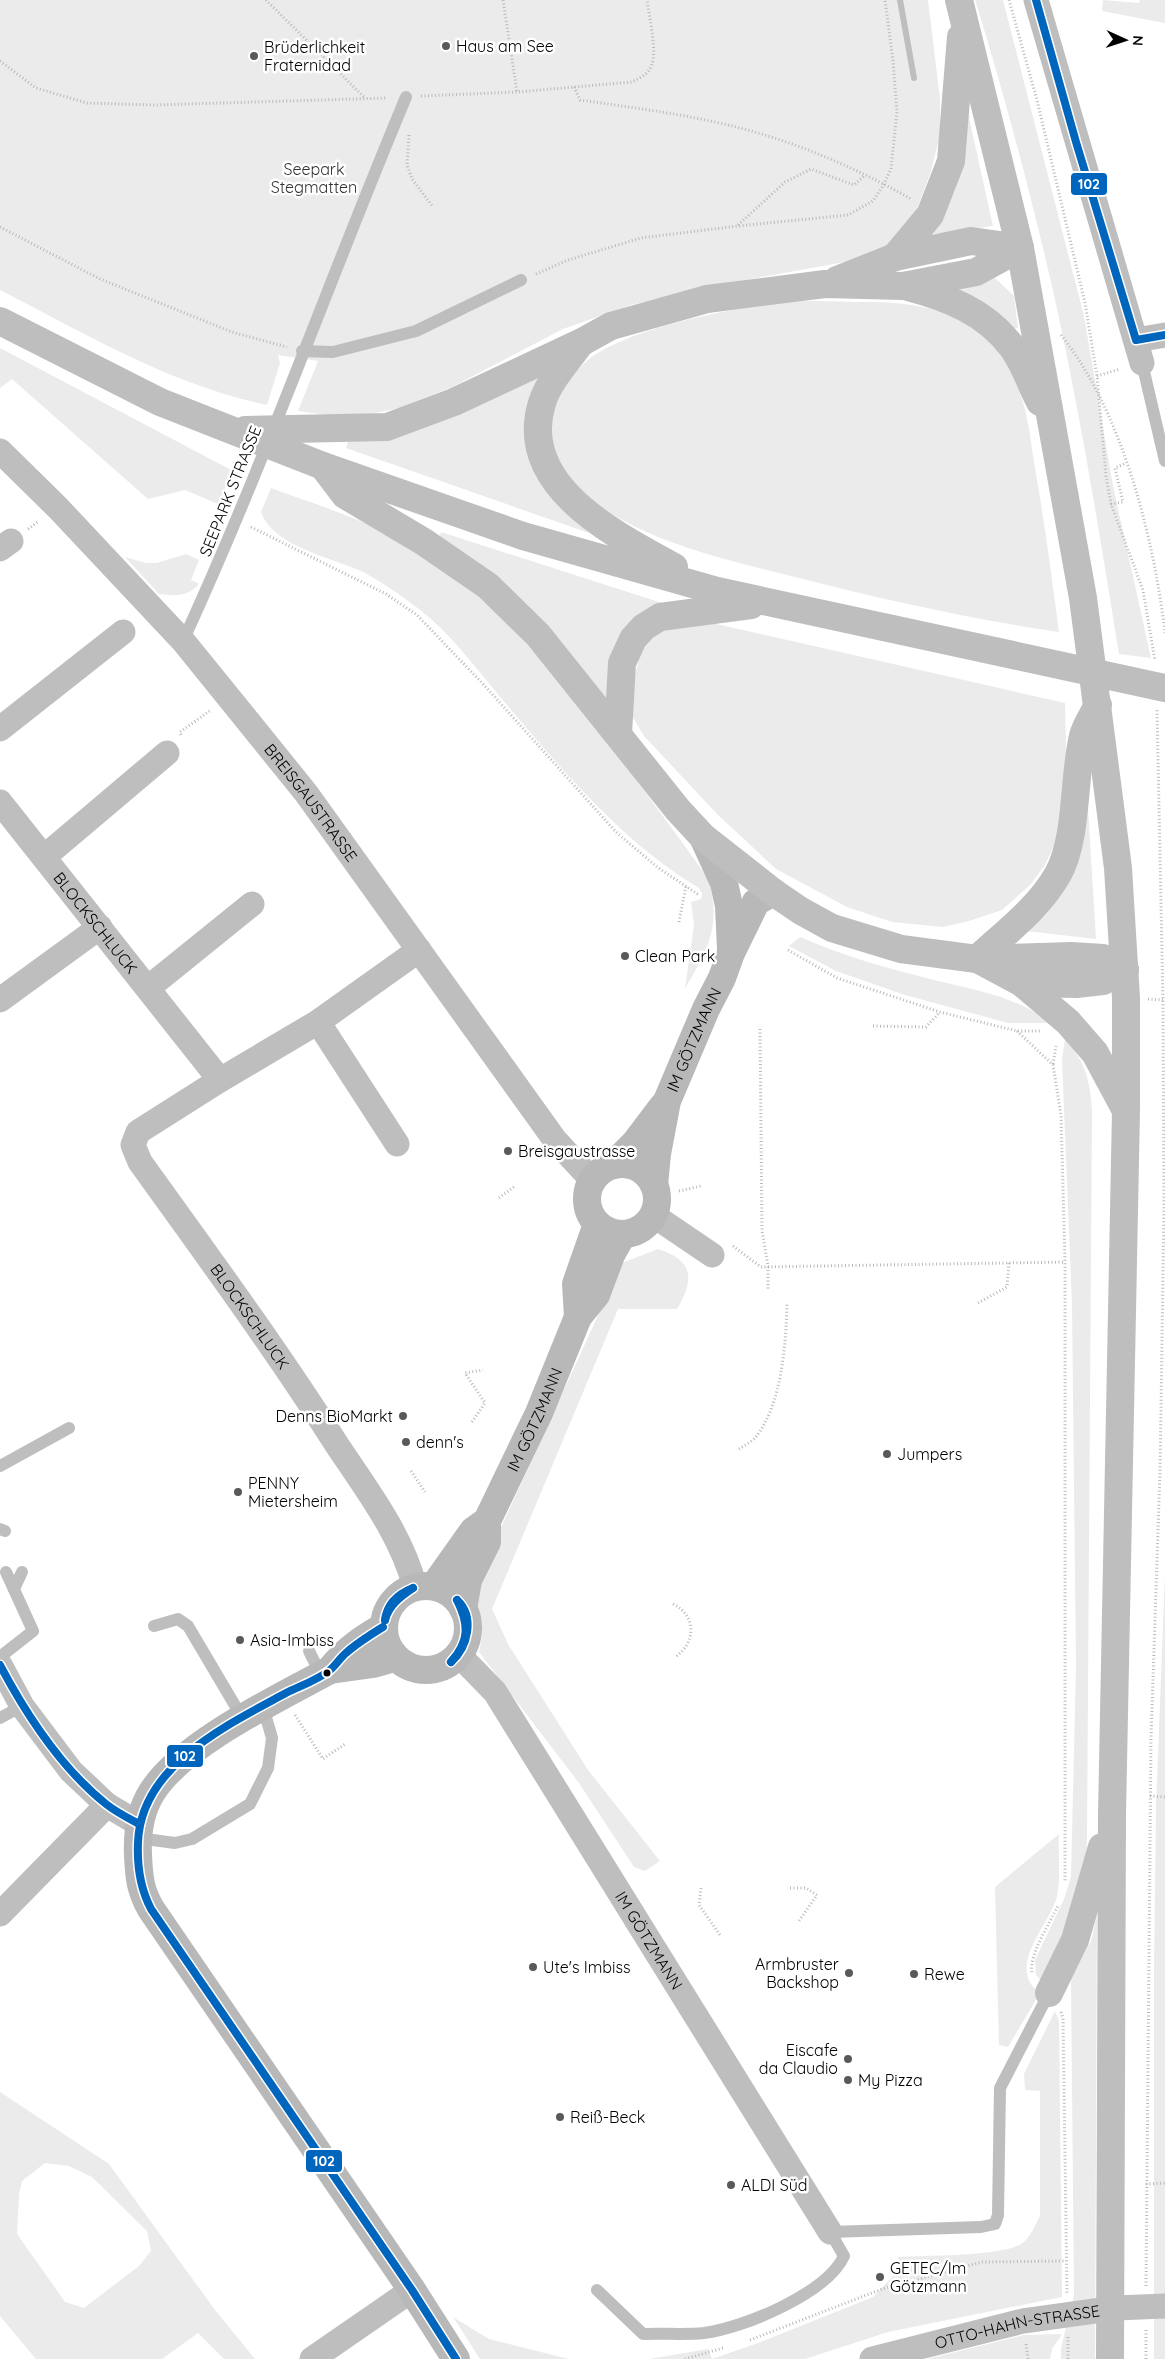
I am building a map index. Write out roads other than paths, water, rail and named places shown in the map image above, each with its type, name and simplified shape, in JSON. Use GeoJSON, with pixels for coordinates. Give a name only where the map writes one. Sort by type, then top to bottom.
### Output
{"type":"FeatureCollection","features":[{"type":"Feature","properties":{"kind":"main road"},"geometry":{"type":"LineString","coordinates":[[961,7],[1020,248],[1055,433],[1083,598],[1098,705],[1118,868],[1125,970],[1126,1110],[1112,1815],[1110,2359]]}},
{"type":"Feature","properties":{"kind":"main road"},"geometry":{"type":"LineString","coordinates":[[895,257],[930,214],[951,160],[961,7]]}},
{"type":"Feature","properties":{"kind":"main road"},"geometry":{"type":"LineString","coordinates":[[825,284],[895,257],[972,241],[1020,248]]}},
{"type":"Feature","properties":{"kind":"main road"},"geometry":{"type":"LineString","coordinates":[[226,428],[387,427],[454,402],[582,342],[611,326],[707,299],[825,284],[903,286],[976,272],[1020,248]]}},
{"type":"Feature","properties":{"kind":"main road"},"geometry":{"type":"LineString","coordinates":[[903,286],[942,296],[978,314],[1012,348],[1055,433]]}},
{"type":"Feature","properties":{"kind":"main road"},"geometry":{"type":"LineString","coordinates":[[0,321],[160,402],[316,463],[523,536],[717,591],[1165,688]]}},
{"type":"Feature","properties":{"kind":"main road"},"geometry":{"type":"LineString","coordinates":[[582,342],[552,380],[542,404],[538,438],[551,474],[578,506],[614,534],[717,591]]}},
{"type":"Feature","properties":{"kind":"main road"},"geometry":{"type":"LineString","coordinates":[[316,463],[345,494],[424,542],[488,586],[538,635],[678,810],[703,836],[800,911],[832,928],[901,949],[978,959],[1071,956],[1104,958],[1125,970]]}},
{"type":"Feature","properties":{"kind":"main road"},"geometry":{"type":"LineString","coordinates":[[618,734],[622,663],[633,639],[644,627],[660,617],[767,602]]}},
{"type":"Feature","properties":{"kind":"main road"},"geometry":{"type":"LineString","coordinates":[[978,959],[1043,896],[1059,872],[1071,827],[1077,768],[1084,733],[1098,705]]}},
{"type":"Feature","properties":{"kind":"main road"},"geometry":{"type":"LineString","coordinates":[[978,959],[1022,983],[1068,1022],[1095,1053],[1126,1110]]}},
{"type":"Feature","properties":{"kind":"main road"},"geometry":{"type":"LineString","coordinates":[[1022,983],[1076,984],[1103,981],[1125,970]]}},
{"type":"Feature","properties":{"kind":"main road"},"geometry":{"type":"LineString","coordinates":[[1049,1993],[1075,1940],[1112,1815]]}},
{"type":"Feature","properties":{"kind":"street"},"geometry":{"type":"LineString","coordinates":[[1036,0],[1139,352],[1165,334]]}},
{"type":"Feature","properties":{"kind":"street","name":"BREISGAUSTRASSE"},"geometry":{"type":"LineString","coordinates":[[0,450],[58,508],[184,641],[306,793],[555,1140],[603,1172]]}},
{"type":"Feature","properties":{"kind":"street"},"geometry":{"type":"LineString","coordinates":[[0,729],[123,632]]}},
{"type":"Feature","properties":{"kind":"street","name":"BLOCKSCHLUCK"},"geometry":{"type":"LineString","coordinates":[[44,857],[167,753]]}},
{"type":"Feature","properties":{"kind":"street","name":"BLOCKSCHLUCK"},"geometry":{"type":"LineString","coordinates":[[0,802],[220,1080]]}},
{"type":"Feature","properties":{"kind":"street"},"geometry":{"type":"LineString","coordinates":[[703,836],[724,883],[729,906],[731,953]]}},
{"type":"Feature","properties":{"kind":"street"},"geometry":{"type":"LineString","coordinates":[[722,978],[731,953],[756,902],[773,892]]}},
{"type":"Feature","properties":{"kind":"street"},"geometry":{"type":"LineString","coordinates":[[722,978],[758,931],[767,912],[773,892]]}},
{"type":"Feature","properties":{"kind":"street","name":"BLOCKSCHLUCK"},"geometry":{"type":"LineString","coordinates":[[148,988],[252,904]]}},
{"type":"Feature","properties":{"kind":"street"},"geometry":{"type":"LineString","coordinates":[[0,1000],[100,927]]}},
{"type":"Feature","properties":{"kind":"street","name":"BLOCKSCHLUCK"},"geometry":{"type":"LineString","coordinates":[[419,950],[318,1022],[220,1080],[138,1132],[134,1146],[140,1162],[272,1345],[394,1533],[408,1560],[425,1586]]}},
{"type":"Feature","properties":{"kind":"street","name":"IM GÖTZMANN"},"geometry":{"type":"LineString","coordinates":[[653,1215],[666,1188],[657,1154],[667,1101],[706,1009],[722,978]]}},
{"type":"Feature","properties":{"kind":"street"},"geometry":{"type":"LineString","coordinates":[[318,1022],[397,1144]]}},
{"type":"Feature","properties":{"kind":"street","name":"IM GÖTZMANN"},"geometry":{"type":"LineString","coordinates":[[603,1172],[635,1143],[667,1101]]}},
{"type":"Feature","properties":{"kind":"street"},"geometry":{"type":"LineString","coordinates":[[666,1188],[633,1165],[603,1172],[587,1191],[586,1203],[590,1214],[597,1224],[613,1234],[622,1235],[641,1229],[653,1215],[718,1248]]}},
{"type":"Feature","properties":{"kind":"street","name":"IM GÖTZMANN"},"geometry":{"type":"LineString","coordinates":[[578,1317],[576,1284],[597,1224]]}},
{"type":"Feature","properties":{"kind":"street","name":"IM GÖTZMANN"},"geometry":{"type":"LineString","coordinates":[[622,1235],[611,1255],[596,1295],[578,1317],[539,1413],[487,1521],[487,1542],[468,1580],[464,1609],[468,1621],[468,1633],[465,1645],[459,1655],[495,1692],[830,2232]]}},
{"type":"Feature","properties":{"kind":"street","name":"IM GÖTZMANN"},"geometry":{"type":"LineString","coordinates":[[383,1627],[386,1614],[392,1602],[403,1592],[425,1586],[473,1531],[487,1521]]}},
{"type":"Feature","properties":{"kind":"street"},"geometry":{"type":"LineString","coordinates":[[425,1586],[446,1591],[456,1598],[464,1609]]}},
{"type":"Feature","properties":{"kind":"street"},"geometry":{"type":"LineString","coordinates":[[456,2359],[412,2290],[151,1909],[142,1892],[138,1831],[152,1792],[167,1774],[186,1757],[253,1713],[326,1672],[342,1655],[362,1639],[383,1627],[388,1649],[394,1658],[415,1670],[439,1669],[459,1655]]}},
{"type":"Feature","properties":{"kind":"street"},"geometry":{"type":"LineString","coordinates":[[326,1672],[373,1664],[394,1658]]}},
{"type":"Feature","properties":{"kind":"street"},"geometry":{"type":"LineString","coordinates":[[0,1665],[22,1706],[71,1771],[138,1831]]}},
{"type":"Feature","properties":{"kind":"street"},"geometry":{"type":"LineString","coordinates":[[0,1914],[107,1805]]}},
{"type":"Feature","properties":{"kind":"street"},"geometry":{"type":"LineString","coordinates":[[312,2359],[412,2290]]}},
{"type":"Feature","properties":{"kind":"street","name":"OTTO-HAHN-STRASSE"},"geometry":{"type":"LineString","coordinates":[[872,2359],[1022,2321],[1116,2308],[1155,2313]]}},
{"type":"Feature","properties":{"kind":"lane","name":"SEEPARK STRASSE"},"geometry":{"type":"LineString","coordinates":[[184,641],[237,520],[302,352],[404,101]]}},
{"type":"Feature","properties":{"kind":"lane"},"geometry":{"type":"LineString","coordinates":[[302,352],[333,352],[416,331],[521,280]]}},
{"type":"Feature","properties":{"kind":"lane"},"geometry":{"type":"LineString","coordinates":[[1139,352],[1165,461]]}},
{"type":"Feature","properties":{"kind":"lane"},"geometry":{"type":"LineString","coordinates":[[0,1466],[69,1428]]}},
{"type":"Feature","properties":{"kind":"lane"},"geometry":{"type":"LineString","coordinates":[[0,1657],[34,1630],[6,1572]]}},
{"type":"Feature","properties":{"kind":"lane"},"geometry":{"type":"LineString","coordinates":[[14,1589],[22,1572]]}},
{"type":"Feature","properties":{"kind":"lane"},"geometry":{"type":"LineString","coordinates":[[138,1831],[175,1842],[192,1839],[250,1804],[268,1768],[272,1738],[253,1713],[226,1691],[188,1626],[178,1619],[154,1626]]}},
{"type":"Feature","properties":{"kind":"lane"},"geometry":{"type":"LineString","coordinates":[[309,1651],[326,1672]]}},
{"type":"Feature","properties":{"kind":"lane"},"geometry":{"type":"LineString","coordinates":[[0,1718],[22,1706]]}},
{"type":"Feature","properties":{"kind":"lane"},"geometry":{"type":"LineString","coordinates":[[597,2290],[643,2334],[703,2333],[747,2323],[799,2298],[839,2268],[844,2256],[830,2232],[981,2227],[995,2224],[998,2215],[1000,2088],[1049,1993]]}},
{"type":"Feature","properties":{"kind":"waterway"},"geometry":{"type":"LineString","coordinates":[[900,0],[914,78]]}},
{"type":"Feature","properties":{"kind":"place","name":"Haus am See"},"geometry":{"type":"Point","coordinates":[446,46]}},
{"type":"Feature","properties":{"kind":"place","name":"Brüderlichkeit Fraternidad"},"geometry":{"type":"Point","coordinates":[254,56]}},
{"type":"Feature","properties":{"kind":"place","name":"Clean Park"},"geometry":{"type":"Point","coordinates":[625,956]}},
{"type":"Feature","properties":{"kind":"place","name":"Breisgaustrasse"},"geometry":{"type":"Point","coordinates":[508,1151]}},
{"type":"Feature","properties":{"kind":"place","name":"Denns BioMarkt"},"geometry":{"type":"Point","coordinates":[403,1416]}},
{"type":"Feature","properties":{"kind":"place","name":"denn's"},"geometry":{"type":"Point","coordinates":[406,1442]}},
{"type":"Feature","properties":{"kind":"place","name":"Jumpers"},"geometry":{"type":"Point","coordinates":[887,1454]}},
{"type":"Feature","properties":{"kind":"place","name":"PENNY Mietersheim"},"geometry":{"type":"Point","coordinates":[238,1492]}},
{"type":"Feature","properties":{"kind":"place","name":"Asia-Imbiss"},"geometry":{"type":"Point","coordinates":[240,1640]}},
{"type":"Feature","properties":{"kind":"place","name":"Ute's Imbiss"},"geometry":{"type":"Point","coordinates":[533,1967]}},
{"type":"Feature","properties":{"kind":"place","name":"Armbruster Backshop"},"geometry":{"type":"Point","coordinates":[849,1973]}},
{"type":"Feature","properties":{"kind":"place","name":"Rewe"},"geometry":{"type":"Point","coordinates":[914,1974]}},
{"type":"Feature","properties":{"kind":"place","name":"Eiscafe da Claudio"},"geometry":{"type":"Point","coordinates":[848,2059]}},
{"type":"Feature","properties":{"kind":"place","name":"My Pizza"},"geometry":{"type":"Point","coordinates":[848,2080]}},
{"type":"Feature","properties":{"kind":"place","name":"Reiß-Beck"},"geometry":{"type":"Point","coordinates":[560,2117]}},
{"type":"Feature","properties":{"kind":"place","name":"ALDI Süd"},"geometry":{"type":"Point","coordinates":[731,2185]}},
{"type":"Feature","properties":{"kind":"place","name":"GETEC/Im Götzmann"},"geometry":{"type":"Point","coordinates":[880,2277]}},
{"type":"Feature","properties":{"kind":"park label","name":"Seepark Stegmatten"},"geometry":{"type":"Point","coordinates":[314,178]}}]}
